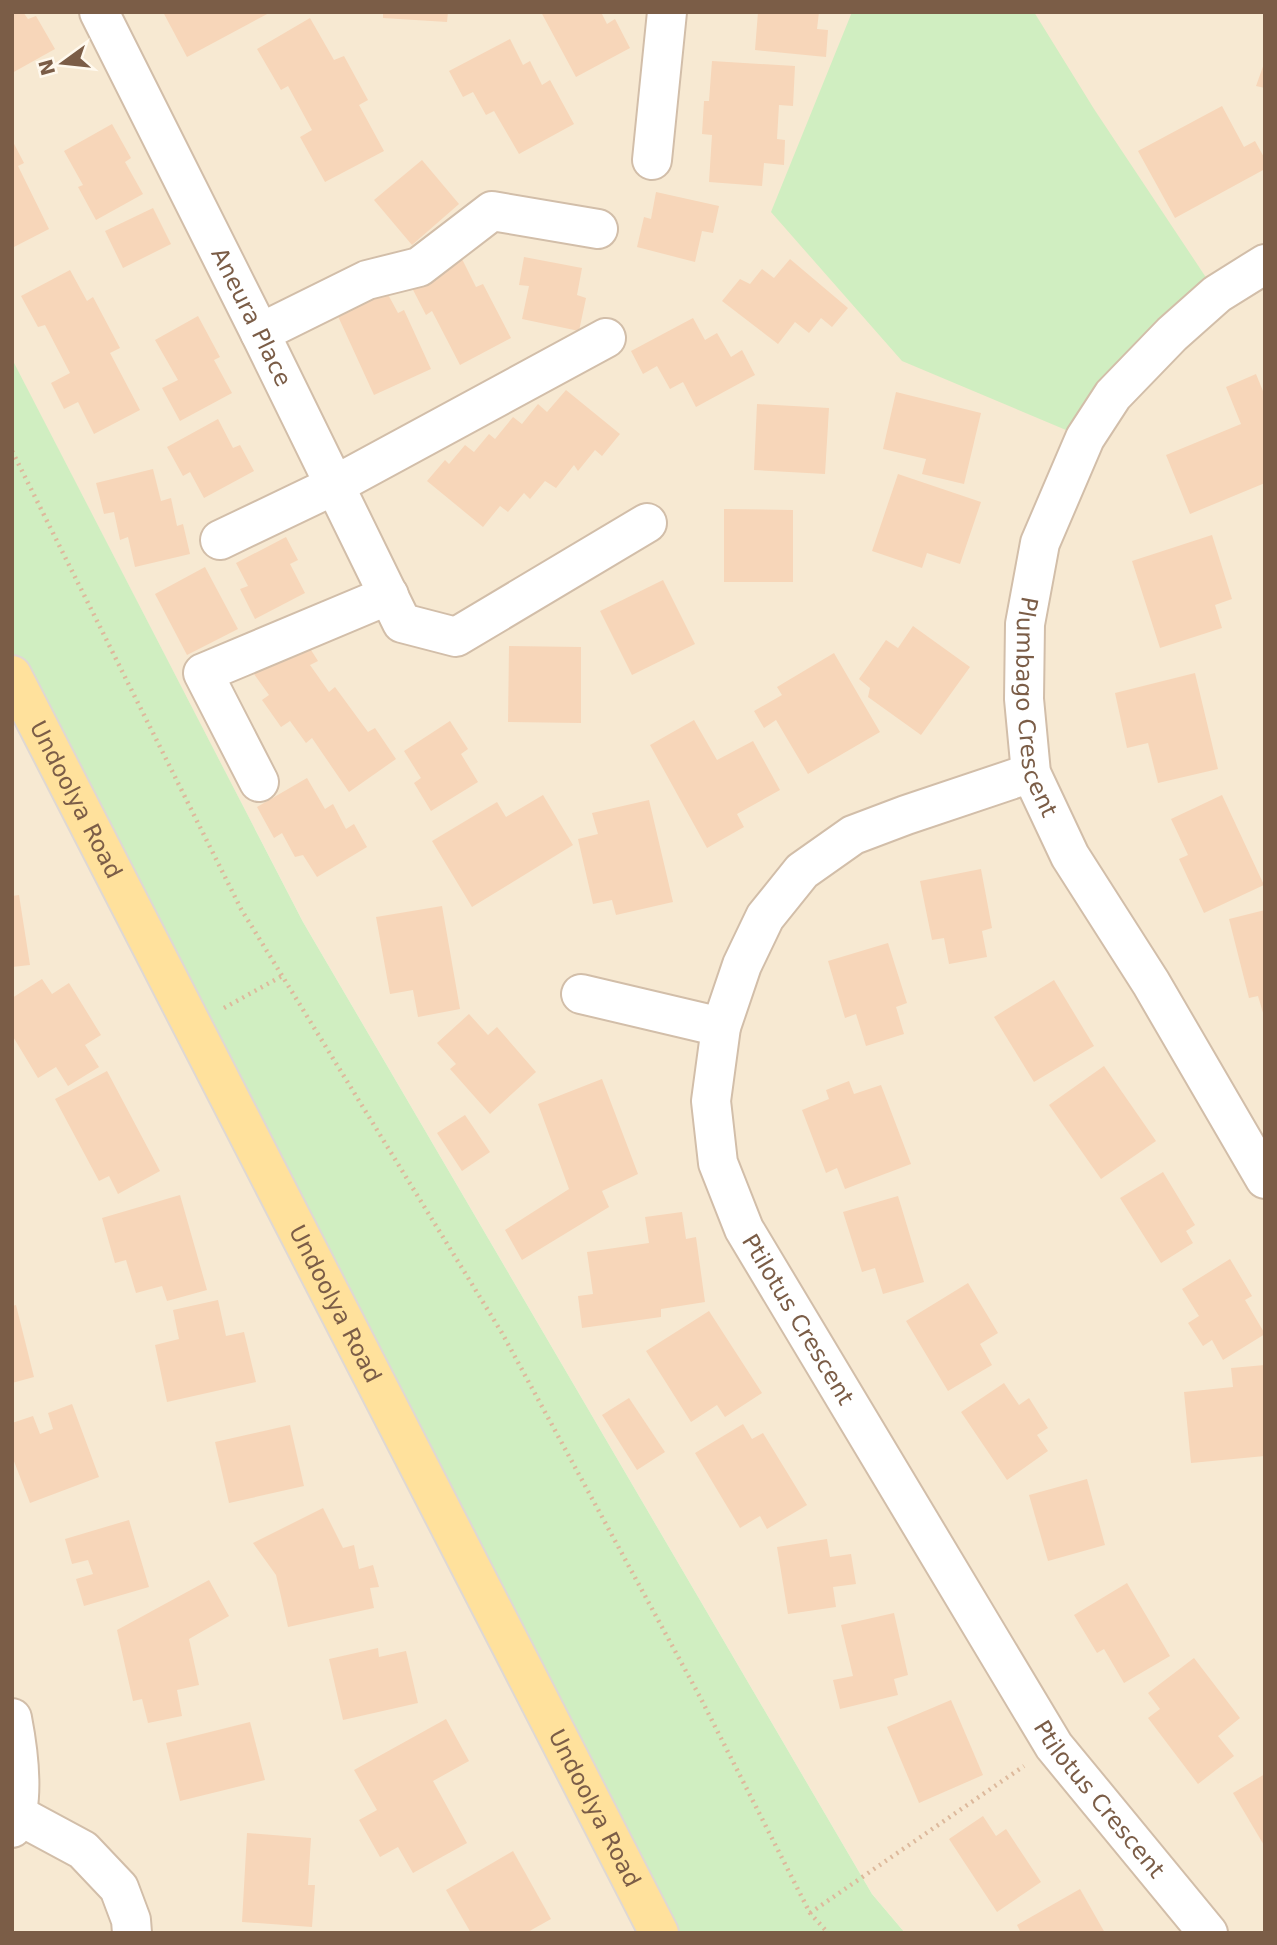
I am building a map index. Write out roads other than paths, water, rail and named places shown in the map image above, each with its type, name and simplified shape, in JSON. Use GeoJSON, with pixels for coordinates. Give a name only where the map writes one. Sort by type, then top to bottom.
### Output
{"type":"FeatureCollection","features":[{"type":"Feature","properties":{"kind":"main road","name":"Undoolya Road"},"geometry":{"type":"LineString","coordinates":[[12,676],[659,1933]]}},
{"type":"Feature","properties":{"kind":"street","name":"Aneura Place"},"geometry":{"type":"LineString","coordinates":[[99,12],[396,609]]}},
{"type":"Feature","properties":{"kind":"street"},"geometry":{"type":"LineString","coordinates":[[652,160],[667,12]]}},
{"type":"Feature","properties":{"kind":"street"},"geometry":{"type":"LineString","coordinates":[[260,333],[367,280],[419,267],[492,211],[598,229]]}},
{"type":"Feature","properties":{"kind":"street","name":"Plumbago Crescent"},"geometry":{"type":"LineString","coordinates":[[1265,264],[1217,293],[1172,334],[1113,395],[1085,438],[1040,543],[1025,624],[1024,699],[1031,773],[1070,856],[1150,983],[1265,1180]]}},
{"type":"Feature","properties":{"kind":"street"},"geometry":{"type":"LineString","coordinates":[[220,540],[335,485],[606,338]]}},
{"type":"Feature","properties":{"kind":"street"},"geometry":{"type":"LineString","coordinates":[[259,782],[203,673],[396,609],[456,637],[647,523]]}},
{"type":"Feature","properties":{"kind":"street","name":"Ptilotus Crescent"},"geometry":{"type":"LineString","coordinates":[[1031,773],[853,835],[802,871],[765,917],[742,965],[721,1027],[711,1101],[719,1163],[744,1229],[1054,1746],[1208,1933]]}},
{"type":"Feature","properties":{"kind":"street"},"geometry":{"type":"LineString","coordinates":[[581,994],[721,1027]]}},
{"type":"Feature","properties":{"kind":"street"},"geometry":{"type":"LineString","coordinates":[[12,1718],[18,1750],[15,1821],[83,1850],[119,1888],[131,1920],[132,1933]]}}]}
